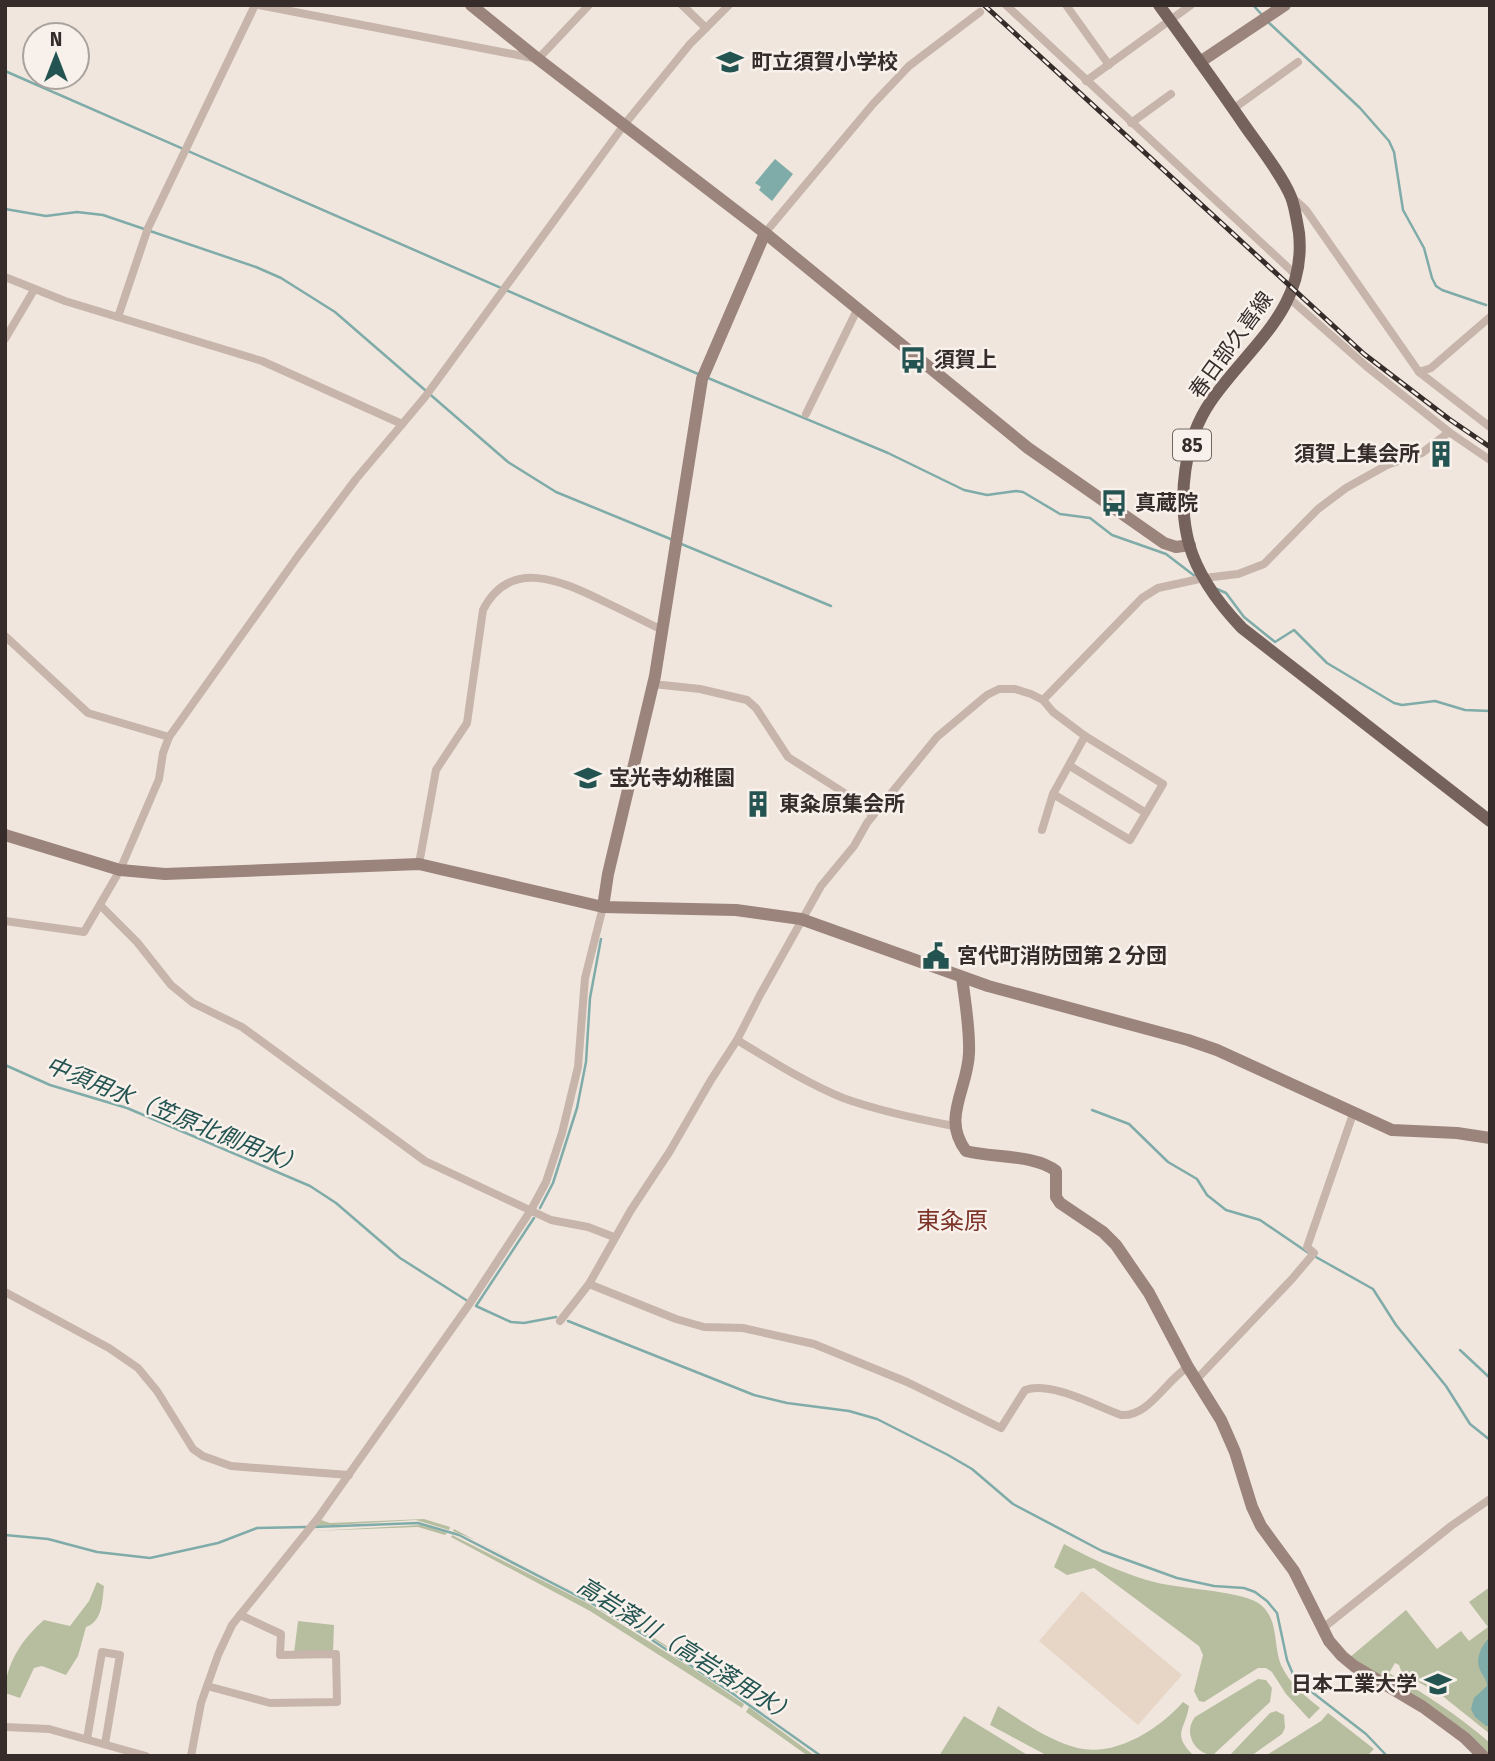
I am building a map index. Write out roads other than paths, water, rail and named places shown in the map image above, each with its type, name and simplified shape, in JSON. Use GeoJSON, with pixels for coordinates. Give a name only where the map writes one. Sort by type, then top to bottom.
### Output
{"type":"FeatureCollection","features":[{"type":"Feature","properties":{"kind":"main road","name":"春日部久喜線"},"geometry":{"type":"LineString","coordinates":[[1159,5],[1264,152],[1291,197],[1300,251],[1297,275],[1289,299],[1276,323],[1210,402],[1191,447],[1185,472],[1184,495],[1190,545],[1204,578],[1222,607],[1242,628],[1490,821]]}},
{"type":"Feature","properties":{"kind":"street"},"geometry":{"type":"LineString","coordinates":[[118,317],[148,228],[257,5],[538,59]]}},
{"type":"Feature","properties":{"kind":"street"},"geometry":{"type":"LineString","coordinates":[[471,5],[765,233],[1028,449],[1164,543],[1176,547],[1190,545]]}},
{"type":"Feature","properties":{"kind":"street"},"geometry":{"type":"LineString","coordinates":[[538,59],[589,5]]}},
{"type":"Feature","properties":{"kind":"street"},"geometry":{"type":"LineString","coordinates":[[682,5],[706,27]]}},
{"type":"Feature","properties":{"kind":"street"},"geometry":{"type":"LineString","coordinates":[[5,921],[84,932],[120,870],[159,779],[163,753],[169,737],[298,556],[356,479],[425,397],[624,125],[690,44],[729,5]]}},
{"type":"Feature","properties":{"kind":"street"},"geometry":{"type":"LineString","coordinates":[[1006,5],[1297,275]]}},
{"type":"Feature","properties":{"kind":"street"},"geometry":{"type":"LineString","coordinates":[[1066,5],[1109,65]]}},
{"type":"Feature","properties":{"kind":"street"},"geometry":{"type":"LineString","coordinates":[[1086,81],[1191,5]]}},
{"type":"Feature","properties":{"kind":"street"},"geometry":{"type":"LineString","coordinates":[[1200,62],[1285,5]]}},
{"type":"Feature","properties":{"kind":"street"},"geometry":{"type":"LineString","coordinates":[[191,1756],[201,1703],[218,1655],[240,1615],[318,1518],[468,1306],[531,1210],[546,1182],[578,1067],[585,978],[653,684],[650,668],[662,630],[702,379],[765,233],[873,104],[909,66],[980,12]]}},
{"type":"Feature","properties":{"kind":"street"},"geometry":{"type":"LineString","coordinates":[[1233,109],[1298,62]]}},
{"type":"Feature","properties":{"kind":"street"},"geometry":{"type":"LineString","coordinates":[[1131,123],[1171,94]]}},
{"type":"Feature","properties":{"kind":"street"},"geometry":{"type":"LineString","coordinates":[[1291,197],[1306,209],[1419,373],[1490,427]]}},
{"type":"Feature","properties":{"kind":"street"},"geometry":{"type":"LineString","coordinates":[[5,277],[34,290],[262,361],[402,424]]}},
{"type":"Feature","properties":{"kind":"street"},"geometry":{"type":"LineString","coordinates":[[5,339],[34,290]]}},
{"type":"Feature","properties":{"kind":"street"},"geometry":{"type":"LineString","coordinates":[[1289,299],[1366,366],[1449,432],[1490,460]]}},
{"type":"Feature","properties":{"kind":"street"},"geometry":{"type":"LineString","coordinates":[[806,414],[858,308]]}},
{"type":"Feature","properties":{"kind":"street"},"geometry":{"type":"LineString","coordinates":[[1419,373],[1432,368],[1490,317]]}},
{"type":"Feature","properties":{"kind":"street"},"geometry":{"type":"LineString","coordinates":[[1042,700],[1142,598],[1158,588],[1238,574],[1264,564],[1318,509],[1346,488],[1393,462],[1422,453],[1449,432]]}},
{"type":"Feature","properties":{"kind":"street"},"geometry":{"type":"LineString","coordinates":[[419,864],[436,770],[467,723],[483,610],[490,597],[512,580],[559,580],[662,630]]}},
{"type":"Feature","properties":{"kind":"street"},"geometry":{"type":"LineString","coordinates":[[5,636],[88,713],[169,737]]}},
{"type":"Feature","properties":{"kind":"street"},"geometry":{"type":"LineString","coordinates":[[653,684],[700,689],[747,700],[756,708],[788,757],[846,794],[873,815]]}},
{"type":"Feature","properties":{"kind":"street"},"geometry":{"type":"LineString","coordinates":[[560,1321],[589,1284],[614,1237],[737,1040],[821,886],[854,846],[873,815],[937,737],[986,695],[999,689],[1015,689],[1042,700],[1053,712],[1085,736],[1163,784],[1130,840],[1054,794]]}},
{"type":"Feature","properties":{"kind":"street"},"geometry":{"type":"LineString","coordinates":[[1042,830],[1054,794],[1085,736]]}},
{"type":"Feature","properties":{"kind":"street"},"geometry":{"type":"LineString","coordinates":[[1070,766],[1146,813]]}},
{"type":"Feature","properties":{"kind":"street"},"geometry":{"type":"LineString","coordinates":[[5,835],[120,870],[165,874],[419,864],[603,907],[736,910],[801,919],[962,977],[1104,1019],[1188,1040],[1392,1130],[1457,1133],[1490,1138]]}},
{"type":"Feature","properties":{"kind":"street"},"geometry":{"type":"LineString","coordinates":[[101,906],[137,942],[171,985],[193,1003],[242,1027],[425,1161],[551,1220],[588,1227],[614,1237]]}},
{"type":"Feature","properties":{"kind":"street"},"geometry":{"type":"LineString","coordinates":[[962,977],[970,1053],[954,1126],[966,1151],[1048,1164],[1056,1171],[1056,1197],[1060,1203],[1103,1232],[1116,1245],[1149,1293],[1188,1367],[1221,1420],[1261,1526],[1294,1571],[1329,1641],[1342,1656],[1423,1707],[1465,1738],[1483,1756]]}},
{"type":"Feature","properties":{"kind":"street"},"geometry":{"type":"LineString","coordinates":[[737,1040],[796,1075],[843,1098],[954,1126]]}},
{"type":"Feature","properties":{"kind":"street"},"geometry":{"type":"LineString","coordinates":[[1196,1380],[1314,1254],[1307,1247],[1353,1114]]}},
{"type":"Feature","properties":{"kind":"street"},"geometry":{"type":"LineString","coordinates":[[589,1284],[676,1319],[704,1327],[743,1328],[814,1344],[907,1382],[1001,1428],[1025,1390],[1030,1388],[1062,1393],[1121,1415],[1129,1415],[1141,1410],[1188,1367]]}},
{"type":"Feature","properties":{"kind":"street"},"geometry":{"type":"LineString","coordinates":[[5,1292],[109,1348],[138,1368],[157,1391],[193,1449],[203,1456],[231,1466],[348,1475]]}},
{"type":"Feature","properties":{"kind":"street"},"geometry":{"type":"LineString","coordinates":[[1323,1628],[1451,1526],[1490,1499]]}},
{"type":"Feature","properties":{"kind":"street"},"geometry":{"type":"LineString","coordinates":[[207,1686],[270,1703],[337,1702],[336,1654],[280,1655],[281,1634],[240,1615]]}},
{"type":"Feature","properties":{"kind":"street"},"geometry":{"type":"LineString","coordinates":[[87,1739],[102,1652],[120,1655],[105,1744]]}},
{"type":"Feature","properties":{"kind":"street"},"geometry":{"type":"LineString","coordinates":[[5,1727],[49,1729],[146,1756]]}},
{"type":"Feature","properties":{"kind":"water"},"geometry":{"type":"Polygon","coordinates":[[[775,159],[793,174],[772,201],[755,183],[775,159]]]}},
{"type":"Feature","properties":{"kind":"water"},"geometry":{"type":"Polygon","coordinates":[[[1490,1637],[1490,1718],[1489,1726],[1486,1726],[1475,1717],[1471,1709],[1474,1698],[1487,1686],[1478,1661],[1482,1648],[1490,1637]]]}},
{"type":"Feature","properties":{"kind":"waterway"},"geometry":{"type":"LineString","coordinates":[[1253,5],[1263,16]]}},
{"type":"Feature","properties":{"kind":"waterway"},"geometry":{"type":"LineString","coordinates":[[1267,21],[1360,108],[1389,141],[1394,152],[1403,210],[1424,248],[1436,286],[1486,305]]}},
{"type":"Feature","properties":{"kind":"waterway"},"geometry":{"type":"LineString","coordinates":[[5,71],[698,374]]}},
{"type":"Feature","properties":{"kind":"waterway"},"geometry":{"type":"LineString","coordinates":[[5,209],[46,216],[77,212],[103,215],[281,278],[335,312],[508,462],[556,492],[673,540]]}},
{"type":"Feature","properties":{"kind":"waterway"},"geometry":{"type":"LineString","coordinates":[[708,378],[888,453],[964,490],[987,495],[1023,492],[1060,514],[1090,518],[1112,535],[1166,554],[1196,577]]}},
{"type":"Feature","properties":{"kind":"waterway"},"geometry":{"type":"LineString","coordinates":[[679,543],[831,606]]}},
{"type":"Feature","properties":{"kind":"waterway"},"geometry":{"type":"LineString","coordinates":[[1217,589],[1226,593],[1244,617],[1275,642],[1294,630],[1327,663],[1394,703],[1402,705],[1435,701],[1465,710],[1490,711]]}},
{"type":"Feature","properties":{"kind":"waterway"},"geometry":{"type":"LineString","coordinates":[[540,1208],[553,1183],[577,1108],[586,1062],[590,998],[601,939]]}},
{"type":"Feature","properties":{"kind":"waterway","name":"中須用水（笠原北側用水）"},"geometry":{"type":"LineString","coordinates":[[5,1065],[50,1085],[127,1108],[310,1186],[336,1203],[400,1258],[466,1300]]}},
{"type":"Feature","properties":{"kind":"waterway"},"geometry":{"type":"LineString","coordinates":[[1092,1110],[1129,1124],[1168,1162],[1197,1179],[1207,1195],[1226,1210],[1260,1220],[1307,1252],[1373,1289],[1396,1325],[1446,1386],[1470,1424],[1490,1440]]}},
{"type":"Feature","properties":{"kind":"waterway"},"geometry":{"type":"LineString","coordinates":[[534,1218],[476,1306],[511,1322],[524,1323],[556,1317]]}},
{"type":"Feature","properties":{"kind":"waterway","name":"中須用水（笠原北側用水）"},"geometry":{"type":"LineString","coordinates":[[568,1321],[754,1395],[787,1403],[849,1411],[877,1419],[972,1469],[1013,1504],[1102,1551],[1177,1578],[1255,1592],[1277,1613],[1287,1660],[1295,1679],[1366,1734],[1387,1756]]}},
{"type":"Feature","properties":{"kind":"waterway"},"geometry":{"type":"LineString","coordinates":[[1460,1350],[1490,1378]]}},
{"type":"Feature","properties":{"kind":"waterway","name":"高岩落川（高岩落用水）"},"geometry":{"type":"LineString","coordinates":[[313,1527],[418,1523],[459,1535],[591,1603],[646,1636],[821,1756]]}},
{"type":"Feature","properties":{"kind":"waterway","name":"高岩落川（高岩落用水）"},"geometry":{"type":"LineString","coordinates":[[5,1535],[48,1539],[97,1552],[150,1558],[218,1543],[257,1528],[306,1527]]}},
{"type":"Feature","properties":{"kind":"railway"},"geometry":{"type":"LineString","coordinates":[[984,5],[1364,354],[1490,447]]}},
{"type":"Feature","properties":{"kind":"place","name":"町立須賀小学校"},"geometry":{"type":"Point","coordinates":[730,62]}},
{"type":"Feature","properties":{"kind":"place","name":"須賀上"},"geometry":{"type":"Point","coordinates":[913,360]}},
{"type":"Feature","properties":{"kind":"place","name":"須賀上集会所"},"geometry":{"type":"Point","coordinates":[1441,454]}},
{"type":"Feature","properties":{"kind":"place","name":"真蔵院"},"geometry":{"type":"Point","coordinates":[1114,503]}},
{"type":"Feature","properties":{"kind":"place","name":"宝光寺幼稚園"},"geometry":{"type":"Point","coordinates":[588,778]}},
{"type":"Feature","properties":{"kind":"place","name":"東粂原集会所"},"geometry":{"type":"Point","coordinates":[758,804]}},
{"type":"Feature","properties":{"kind":"place","name":"宮代町消防団第２分団"},"geometry":{"type":"Point","coordinates":[936,956]}},
{"type":"Feature","properties":{"kind":"place","name":"日本工業大学"},"geometry":{"type":"Point","coordinates":[1438,1684]}},
{"type":"Feature","properties":{"kind":"district","name":"東粂原"},"geometry":{"type":"Point","coordinates":[952,1221]}}]}
